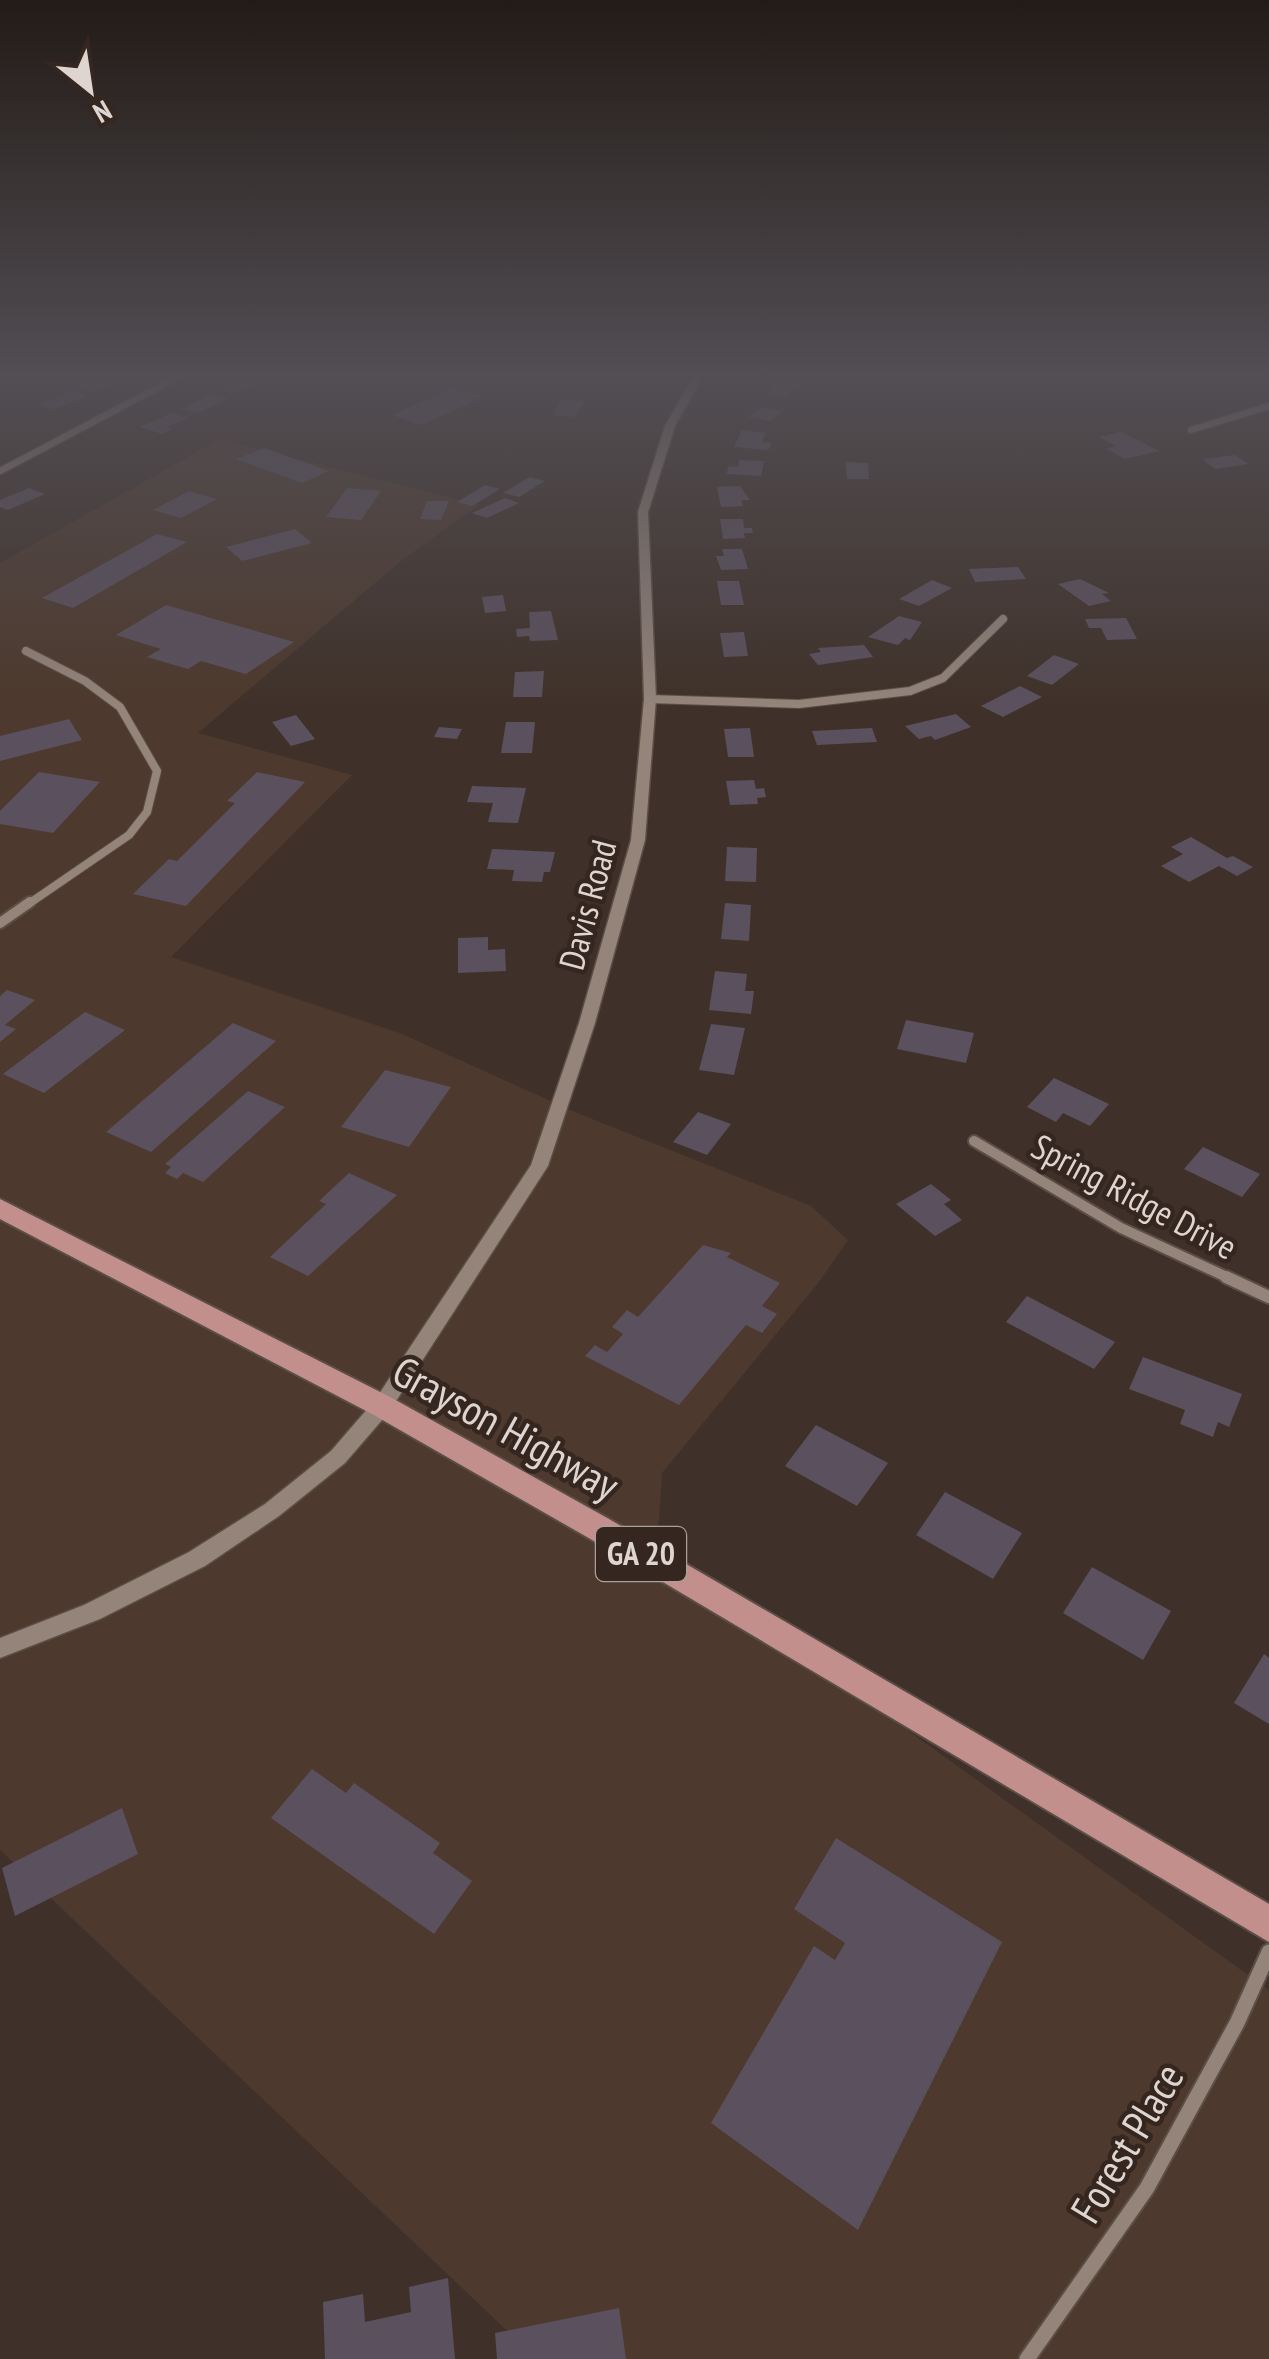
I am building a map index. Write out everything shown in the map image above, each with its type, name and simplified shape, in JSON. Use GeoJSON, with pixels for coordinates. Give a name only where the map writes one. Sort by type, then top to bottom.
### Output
{"type":"FeatureCollection","features":[{"type":"Feature","properties":{"kind":"main road","name":"Grayson Highway"},"geometry":{"type":"LineString","coordinates":[[0,1208],[382,1406],[598,1528],[1269,1924]]}},
{"type":"Feature","properties":{"kind":"street","name":"Davis Road"},"geometry":{"type":"LineString","coordinates":[[0,1648],[92,1612],[236,1535],[334,1460],[382,1406],[538,1166],[562,1103],[638,840],[645,720],[650,699],[643,512],[651,487]]}},
{"type":"Feature","properties":{"kind":"street"},"geometry":{"type":"LineString","coordinates":[[650,699],[799,704],[910,691],[943,678],[1003,619]]}},
{"type":"Feature","properties":{"kind":"street"},"geometry":{"type":"LineString","coordinates":[[0,923],[129,835],[147,812],[157,771],[120,707],[84,682],[26,651]]}},
{"type":"Feature","properties":{"kind":"street","name":"Spring Ridge Drive"},"geometry":{"type":"LineString","coordinates":[[974,1141],[1122,1228],[1269,1297]]}},
{"type":"Feature","properties":{"kind":"street","name":"Forest Place"},"geometry":{"type":"LineString","coordinates":[[1027,2359],[1147,2188],[1269,1952]]}},
{"type":"Feature","properties":{"kind":"shaded area"},"geometry":{"type":"Polygon","coordinates":[[[135,487],[409,487],[479,505],[401,561],[198,733],[352,775],[171,957],[400,1033],[577,1113],[811,1206],[848,1240],[819,1282],[662,1473],[657,1550],[1269,1990],[1269,2359],[537,2359],[0,1850],[0,563],[135,487]]]}},
{"type":"Feature","properties":{"kind":"building"},"geometry":{"type":"Polygon","coordinates":[[[482,487],[500,489],[472,506],[457,502],[482,487]]]}},
{"type":"Feature","properties":{"kind":"building"},"geometry":{"type":"Polygon","coordinates":[[[513,487],[535,487],[519,497],[503,493],[513,487]]]}},
{"type":"Feature","properties":{"kind":"building"},"geometry":{"type":"Polygon","coordinates":[[[717,487],[741,487],[750,500],[741,500],[743,506],[721,507],[717,487]]]}},
{"type":"Feature","properties":{"kind":"building"},"geometry":{"type":"Polygon","coordinates":[[[29,488],[45,494],[8,510],[0,507],[0,500],[29,488]]]}},
{"type":"Feature","properties":{"kind":"building"},"geometry":{"type":"Polygon","coordinates":[[[347,488],[381,491],[361,520],[326,517],[347,488]]]}},
{"type":"Feature","properties":{"kind":"building"},"geometry":{"type":"Polygon","coordinates":[[[189,491],[217,499],[181,518],[153,510],[189,491]]]}},
{"type":"Feature","properties":{"kind":"building"},"geometry":{"type":"Polygon","coordinates":[[[505,498],[519,503],[487,518],[472,513],[505,498]]]}},
{"type":"Feature","properties":{"kind":"building"},"geometry":{"type":"Polygon","coordinates":[[[427,501],[449,501],[441,520],[420,519],[427,501]]]}},
{"type":"Feature","properties":{"kind":"building"},"geometry":{"type":"Polygon","coordinates":[[[720,519],[743,519],[744,528],[752,528],[753,533],[744,533],[745,538],[723,539],[720,519]]]}},
{"type":"Feature","properties":{"kind":"building"},"geometry":{"type":"Polygon","coordinates":[[[295,529],[312,543],[242,561],[226,547],[295,529]]]}},
{"type":"Feature","properties":{"kind":"building"},"geometry":{"type":"Polygon","coordinates":[[[157,534],[187,542],[73,608],[42,598],[157,534]]]}},
{"type":"Feature","properties":{"kind":"building"},"geometry":{"type":"Polygon","coordinates":[[[722,549],[742,549],[748,569],[721,570],[716,556],[724,556],[722,549]]]}},
{"type":"Feature","properties":{"kind":"building"},"geometry":{"type":"Polygon","coordinates":[[[1018,567],[1026,579],[975,582],[969,569],[1018,567]]]}},
{"type":"Feature","properties":{"kind":"building"},"geometry":{"type":"Polygon","coordinates":[[[1080,579],[1109,593],[1102,594],[1111,601],[1089,606],[1058,584],[1080,579]]]}},
{"type":"Feature","properties":{"kind":"building"},"geometry":{"type":"Polygon","coordinates":[[[932,580],[952,588],[919,606],[899,599],[932,580]]]}},
{"type":"Feature","properties":{"kind":"building"},"geometry":{"type":"Polygon","coordinates":[[[717,581],[739,581],[744,605],[721,605],[717,581]]]}},
{"type":"Feature","properties":{"kind":"building"},"geometry":{"type":"Polygon","coordinates":[[[503,595],[506,611],[485,613],[482,597],[503,595]]]}},
{"type":"Feature","properties":{"kind":"building"},"geometry":{"type":"Polygon","coordinates":[[[166,605],[294,642],[246,674],[201,661],[188,669],[147,657],[161,649],[116,635],[166,605]]]}},
{"type":"Feature","properties":{"kind":"building"},"geometry":{"type":"Polygon","coordinates":[[[551,611],[558,640],[530,641],[529,636],[517,637],[516,629],[530,628],[529,612],[551,611]]]}},
{"type":"Feature","properties":{"kind":"building"},"geometry":{"type":"Polygon","coordinates":[[[899,616],[922,622],[910,640],[905,638],[898,645],[868,637],[899,616]]]}},
{"type":"Feature","properties":{"kind":"building"},"geometry":{"type":"Polygon","coordinates":[[[1126,618],[1137,639],[1107,640],[1101,628],[1089,628],[1085,619],[1126,618]]]}},
{"type":"Feature","properties":{"kind":"building"},"geometry":{"type":"Polygon","coordinates":[[[744,632],[748,656],[724,657],[720,633],[744,632]]]}},
{"type":"Feature","properties":{"kind":"building"},"geometry":{"type":"Polygon","coordinates":[[[864,645],[873,657],[818,665],[809,654],[821,652],[818,648],[864,645]]]}},
{"type":"Feature","properties":{"kind":"building"},"geometry":{"type":"Polygon","coordinates":[[[1054,655],[1079,664],[1052,685],[1027,676],[1054,655]]]}},
{"type":"Feature","properties":{"kind":"building"},"geometry":{"type":"Polygon","coordinates":[[[544,671],[542,697],[513,697],[515,672],[544,671]]]}},
{"type":"Feature","properties":{"kind":"building"},"geometry":{"type":"Polygon","coordinates":[[[1020,686],[1042,697],[1003,717],[981,706],[1020,686]]]}},
{"type":"Feature","properties":{"kind":"building"},"geometry":{"type":"Polygon","coordinates":[[[956,714],[971,727],[935,740],[931,736],[919,739],[905,726],[956,714]]]}},
{"type":"Feature","properties":{"kind":"building"},"geometry":{"type":"Polygon","coordinates":[[[296,715],[315,739],[291,746],[272,722],[296,715]]]}},
{"type":"Feature","properties":{"kind":"building"},"geometry":{"type":"Polygon","coordinates":[[[69,719],[82,740],[0,761],[0,736],[69,719]]]}},
{"type":"Feature","properties":{"kind":"building"},"geometry":{"type":"Polygon","coordinates":[[[506,722],[535,722],[532,753],[501,753],[506,722]]]}},
{"type":"Feature","properties":{"kind":"building"},"geometry":{"type":"Polygon","coordinates":[[[439,727],[462,729],[457,739],[434,737],[439,727]]]}},
{"type":"Feature","properties":{"kind":"building"},"geometry":{"type":"Polygon","coordinates":[[[750,728],[754,757],[728,757],[724,729],[750,728]]]}},
{"type":"Feature","properties":{"kind":"building"},"geometry":{"type":"Polygon","coordinates":[[[872,728],[877,742],[817,745],[812,731],[872,728]]]}},
{"type":"Feature","properties":{"kind":"building"},"geometry":{"type":"Polygon","coordinates":[[[39,772],[100,782],[53,833],[0,824],[0,811],[39,772]]]}},
{"type":"Feature","properties":{"kind":"building"},"geometry":{"type":"Polygon","coordinates":[[[257,772],[305,782],[186,906],[133,894],[169,859],[177,861],[235,803],[227,801],[257,772]]]}},
{"type":"Feature","properties":{"kind":"building"},"geometry":{"type":"Polygon","coordinates":[[[754,780],[756,789],[764,788],[766,797],[757,798],[758,804],[730,805],[726,781],[754,780]]]}},
{"type":"Feature","properties":{"kind":"building"},"geometry":{"type":"Polygon","coordinates":[[[472,786],[526,788],[518,823],[488,822],[493,803],[467,802],[472,786]]]}},
{"type":"Feature","properties":{"kind":"building"},"geometry":{"type":"Polygon","coordinates":[[[1191,837],[1227,858],[1233,856],[1253,867],[1237,876],[1219,866],[1189,882],[1161,866],[1183,854],[1171,847],[1191,837]]]}},
{"type":"Feature","properties":{"kind":"building"},"geometry":{"type":"Polygon","coordinates":[[[727,847],[757,848],[756,882],[725,881],[727,847]]]}},
{"type":"Feature","properties":{"kind":"building"},"geometry":{"type":"Polygon","coordinates":[[[492,849],[555,852],[550,872],[544,872],[542,882],[512,881],[514,870],[487,869],[492,849]]]}},
{"type":"Feature","properties":{"kind":"building"},"geometry":{"type":"Polygon","coordinates":[[[725,903],[751,905],[749,941],[721,939],[725,903]]]}},
{"type":"Feature","properties":{"kind":"building"},"geometry":{"type":"Polygon","coordinates":[[[488,937],[488,950],[505,949],[506,971],[458,973],[458,938],[488,937]]]}},
{"type":"Feature","properties":{"kind":"building"},"geometry":{"type":"Polygon","coordinates":[[[715,971],[747,974],[745,991],[754,991],[751,1014],[709,1010],[715,971]]]}},
{"type":"Feature","properties":{"kind":"building"},"geometry":{"type":"Polygon","coordinates":[[[7,990],[35,1000],[5,1025],[16,1029],[0,1042],[0,996],[7,990]]]}},
{"type":"Feature","properties":{"kind":"building"},"geometry":{"type":"Polygon","coordinates":[[[85,1012],[125,1030],[44,1093],[3,1074],[85,1012]]]}},
{"type":"Feature","properties":{"kind":"building"},"geometry":{"type":"Polygon","coordinates":[[[906,1020],[974,1033],[966,1063],[897,1049],[906,1020]]]}},
{"type":"Feature","properties":{"kind":"building"},"geometry":{"type":"Polygon","coordinates":[[[233,1023],[276,1041],[151,1152],[106,1132],[233,1023]]]}},
{"type":"Feature","properties":{"kind":"building"},"geometry":{"type":"Polygon","coordinates":[[[711,1024],[745,1028],[734,1075],[699,1070],[711,1024]]]}},
{"type":"Feature","properties":{"kind":"building"},"geometry":{"type":"Polygon","coordinates":[[[385,1070],[451,1087],[409,1147],[341,1127],[385,1070]]]}},
{"type":"Feature","properties":{"kind":"building"},"geometry":{"type":"Polygon","coordinates":[[[1054,1078],[1109,1104],[1090,1126],[1063,1113],[1056,1122],[1027,1107],[1054,1078]]]}},
{"type":"Feature","properties":{"kind":"building"},"geometry":{"type":"Polygon","coordinates":[[[248,1091],[285,1107],[203,1182],[183,1173],[177,1179],[165,1173],[171,1167],[165,1164],[248,1091]]]}},
{"type":"Feature","properties":{"kind":"building"},"geometry":{"type":"Polygon","coordinates":[[[698,1112],[731,1124],[707,1155],[673,1142],[698,1112]]]}},
{"type":"Feature","properties":{"kind":"building"},"geometry":{"type":"Polygon","coordinates":[[[1203,1147],[1260,1174],[1242,1197],[1184,1169],[1203,1147]]]}},
{"type":"Feature","properties":{"kind":"building"},"geometry":{"type":"Polygon","coordinates":[[[349,1173],[397,1195],[308,1276],[270,1257],[326,1204],[319,1201],[349,1173]]]}},
{"type":"Feature","properties":{"kind":"building"},"geometry":{"type":"Polygon","coordinates":[[[931,1184],[951,1200],[944,1204],[962,1220],[935,1236],[896,1204],[931,1184]]]}},
{"type":"Feature","properties":{"kind":"building"},"geometry":{"type":"Polygon","coordinates":[[[703,1245],[731,1253],[727,1257],[780,1283],[762,1306],[777,1314],[762,1333],[746,1325],[679,1405],[585,1356],[595,1345],[607,1352],[623,1334],[612,1327],[627,1310],[638,1317],[703,1245]]]}},
{"type":"Feature","properties":{"kind":"building"},"geometry":{"type":"Polygon","coordinates":[[[1027,1296],[1115,1342],[1094,1369],[1006,1322],[1027,1296]]]}},
{"type":"Feature","properties":{"kind":"building"},"geometry":{"type":"Polygon","coordinates":[[[1143,1357],[1242,1394],[1229,1427],[1218,1422],[1213,1437],[1180,1424],[1185,1410],[1129,1389],[1143,1357]]]}},
{"type":"Feature","properties":{"kind":"building"},"geometry":{"type":"Polygon","coordinates":[[[816,1425],[888,1463],[857,1506],[785,1466],[816,1425]]]}},
{"type":"Feature","properties":{"kind":"building"},"geometry":{"type":"Polygon","coordinates":[[[945,1492],[1022,1533],[993,1579],[916,1535],[945,1492]]]}},
{"type":"Feature","properties":{"kind":"building"},"geometry":{"type":"Polygon","coordinates":[[[1092,1567],[1171,1611],[1143,1660],[1063,1613],[1092,1567]]]}},
{"type":"Feature","properties":{"kind":"building"},"geometry":{"type":"Polygon","coordinates":[[[1264,1654],[1269,1658],[1269,1724],[1234,1703],[1264,1654]]]}},
{"type":"Feature","properties":{"kind":"building"},"geometry":{"type":"Polygon","coordinates":[[[312,1769],[346,1793],[354,1783],[440,1843],[433,1853],[472,1881],[434,1934],[271,1818],[312,1769]]]}},
{"type":"Feature","properties":{"kind":"building"},"geometry":{"type":"Polygon","coordinates":[[[122,1808],[138,1854],[15,1916],[2,1868],[122,1808]]]}},
{"type":"Feature","properties":{"kind":"building"},"geometry":{"type":"Polygon","coordinates":[[[836,1838],[1002,1942],[858,2230],[711,2123],[814,1946],[835,1960],[845,1943],[794,1909],[836,1838]]]}},
{"type":"Feature","properties":{"kind":"building"},"geometry":{"type":"Polygon","coordinates":[[[448,2278],[455,2359],[325,2359],[323,2302],[363,2294],[365,2322],[411,2312],[409,2287],[448,2278]]]}},
{"type":"Feature","properties":{"kind":"building"},"geometry":{"type":"Polygon","coordinates":[[[619,2308],[626,2359],[497,2359],[495,2333],[619,2308]]]}}]}
